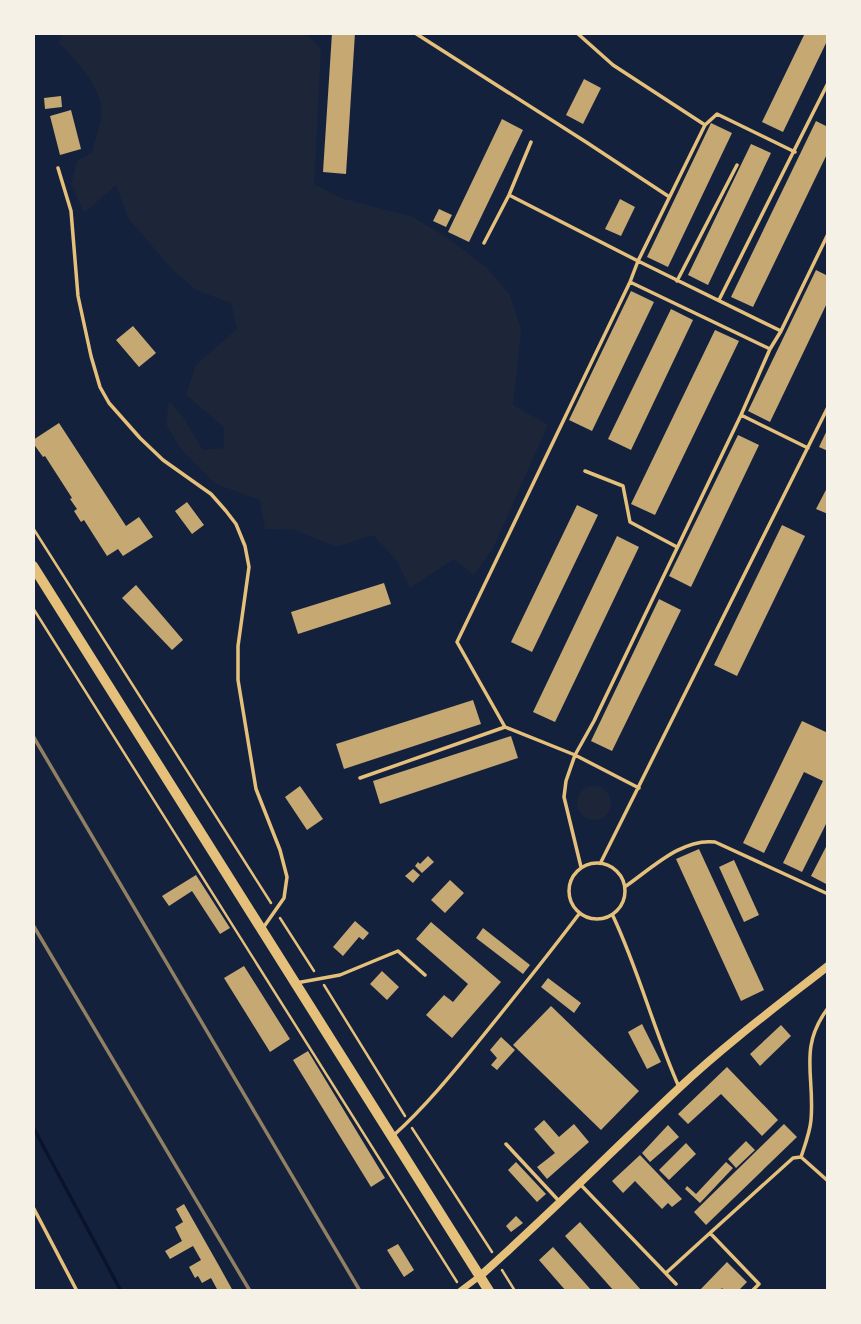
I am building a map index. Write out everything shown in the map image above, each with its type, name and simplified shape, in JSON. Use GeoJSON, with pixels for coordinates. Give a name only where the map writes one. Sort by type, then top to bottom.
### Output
{"type":"FeatureCollection","features":[{"type":"Feature","properties":{"kind":"main road"},"geometry":{"type":"LineString","coordinates":[[33,566],[489,1291]]}},
{"type":"Feature","properties":{"kind":"street"},"geometry":{"type":"LineString","coordinates":[[461,1290],[560,1203],[680,1087],[749,1026],[828,966]]}},
{"type":"Feature","properties":{"kind":"lane"},"geometry":{"type":"LineString","coordinates":[[415,33],[668,197]]}},
{"type":"Feature","properties":{"kind":"lane"},"geometry":{"type":"LineString","coordinates":[[578,33],[613,65],[705,125]]}},
{"type":"Feature","properties":{"kind":"lane"},"geometry":{"type":"LineString","coordinates":[[719,300],[828,82]]}},
{"type":"Feature","properties":{"kind":"lane"},"geometry":{"type":"LineString","coordinates":[[639,788],[575,755],[505,727],[457,642],[668,197],[705,125],[717,114],[795,152]]}},
{"type":"Feature","properties":{"kind":"lane"},"geometry":{"type":"LineString","coordinates":[[484,243],[509,195],[530,142]]}},
{"type":"Feature","properties":{"kind":"lane"},"geometry":{"type":"LineString","coordinates":[[677,281],[737,165]]}},
{"type":"Feature","properties":{"kind":"lane"},"geometry":{"type":"LineString","coordinates":[[58,168],[71,211],[78,296],[100,387],[109,402],[163,460],[211,494],[236,524],[245,546],[249,567],[238,646],[239,680],[256,789],[280,850],[287,877],[284,898],[262,930]]}},
{"type":"Feature","properties":{"kind":"lane"},"geometry":{"type":"LineString","coordinates":[[509,195],[781,331]]}},
{"type":"Feature","properties":{"kind":"lane"},"geometry":{"type":"LineString","coordinates":[[581,867],[564,797],[566,781],[575,755],[594,721],[770,349],[828,234]]}},
{"type":"Feature","properties":{"kind":"lane"},"geometry":{"type":"LineString","coordinates":[[630,282],[770,349]]}},
{"type":"Feature","properties":{"kind":"lane"},"geometry":{"type":"LineString","coordinates":[[601,862],[828,407]]}},
{"type":"Feature","properties":{"kind":"lane"},"geometry":{"type":"LineString","coordinates":[[741,415],[808,448]]}},
{"type":"Feature","properties":{"kind":"lane"},"geometry":{"type":"LineString","coordinates":[[585,471],[623,486],[630,523],[677,547]]}},
{"type":"Feature","properties":{"kind":"lane"},"geometry":{"type":"LineString","coordinates":[[360,778],[505,727]]}},
{"type":"Feature","properties":{"kind":"lane"},"geometry":{"type":"LineString","coordinates":[[626,886],[685,846],[702,840],[715,842],[828,894]]}},
{"type":"Feature","properties":{"kind":"lane"},"geometry":{"type":"LineString","coordinates":[[601,862],[616,868],[626,886],[625,902],[613,916],[596,921],[579,914],[569,899],[569,890],[570,881],[581,867],[601,862]]}},
{"type":"Feature","properties":{"kind":"lane"},"geometry":{"type":"LineString","coordinates":[[391,1138],[452,1073],[533,975],[579,914]]}},
{"type":"Feature","properties":{"kind":"lane"},"geometry":{"type":"LineString","coordinates":[[613,916],[625,940],[680,1087]]}},
{"type":"Feature","properties":{"kind":"lane"},"geometry":{"type":"LineString","coordinates":[[294,983],[340,975],[398,951],[425,975]]}},
{"type":"Feature","properties":{"kind":"lane"},"geometry":{"type":"LineString","coordinates":[[801,1157],[811,1122],[810,1043],[817,1022],[828,1008]]}},
{"type":"Feature","properties":{"kind":"lane"},"geometry":{"type":"LineString","coordinates":[[506,1144],[560,1203]]}},
{"type":"Feature","properties":{"kind":"lane"},"geometry":{"type":"LineString","coordinates":[[666,1273],[793,1158],[801,1157],[828,1181]]}},
{"type":"Feature","properties":{"kind":"lane"},"geometry":{"type":"LineString","coordinates":[[580,1184],[677,1284]]}},
{"type":"Feature","properties":{"kind":"lane"},"geometry":{"type":"LineString","coordinates":[[33,1207],[77,1291]]}},
{"type":"Feature","properties":{"kind":"lane"},"geometry":{"type":"LineString","coordinates":[[710,1233],[758,1284],[752,1291]]}},
{"type":"Feature","properties":{"kind":"path"},"geometry":{"type":"LineString","coordinates":[[33,608],[461,1290]]}},
{"type":"Feature","properties":{"kind":"shaded area"},"geometry":{"type":"Polygon","coordinates":[[[62,33],[305,33],[321,49],[314,184],[341,198],[413,217],[452,241],[487,268],[510,295],[521,330],[513,405],[548,425],[493,548],[474,575],[454,559],[410,588],[397,561],[373,535],[336,547],[296,530],[265,529],[260,500],[216,484],[181,449],[166,424],[169,401],[183,417],[203,450],[224,448],[224,427],[186,395],[196,365],[237,329],[231,303],[196,290],[173,270],[128,218],[116,185],[84,213],[71,183],[78,160],[92,153],[102,109],[94,86],[84,70],[59,43],[62,33]]]}},
{"type":"Feature","properties":{"kind":"shaded area"},"geometry":{"type":"Polygon","coordinates":[[[594,786],[606,791],[611,803],[606,815],[594,820],[582,815],[577,803],[582,791],[594,786]]]}},
{"type":"Feature","properties":{"kind":"building"},"geometry":{"type":"Polygon","coordinates":[[[332,33],[355,33],[346,174],[323,172],[332,33]]]}},
{"type":"Feature","properties":{"kind":"building"},"geometry":{"type":"Polygon","coordinates":[[[805,33],[828,33],[828,39],[783,132],[762,122],[805,33]]]}},
{"type":"Feature","properties":{"kind":"building"},"geometry":{"type":"Polygon","coordinates":[[[584,79],[601,88],[583,124],[566,115],[584,79]]]}},
{"type":"Feature","properties":{"kind":"building"},"geometry":{"type":"Polygon","coordinates":[[[61,96],[62,107],[45,109],[44,98],[61,96]]]}},
{"type":"Feature","properties":{"kind":"building"},"geometry":{"type":"Polygon","coordinates":[[[71,110],[81,149],[60,155],[50,116],[71,110]]]}},
{"type":"Feature","properties":{"kind":"building"},"geometry":{"type":"Polygon","coordinates":[[[502,119],[523,130],[469,242],[448,232],[502,119]]]}},
{"type":"Feature","properties":{"kind":"building"},"geometry":{"type":"Polygon","coordinates":[[[816,121],[828,127],[828,152],[753,307],[731,297],[816,121]]]}},
{"type":"Feature","properties":{"kind":"building"},"geometry":{"type":"Polygon","coordinates":[[[711,123],[732,133],[668,267],[647,257],[711,123]]]}},
{"type":"Feature","properties":{"kind":"building"},"geometry":{"type":"Polygon","coordinates":[[[751,144],[771,153],[708,285],[688,275],[751,144]]]}},
{"type":"Feature","properties":{"kind":"building"},"geometry":{"type":"Polygon","coordinates":[[[620,199],[635,207],[621,236],[605,229],[620,199]]]}},
{"type":"Feature","properties":{"kind":"building"},"geometry":{"type":"Polygon","coordinates":[[[439,209],[452,215],[446,227],[433,221],[439,209]]]}},
{"type":"Feature","properties":{"kind":"building"},"geometry":{"type":"Polygon","coordinates":[[[816,270],[828,276],[828,301],[770,422],[748,411],[816,270]]]}},
{"type":"Feature","properties":{"kind":"building"},"geometry":{"type":"Polygon","coordinates":[[[631,291],[654,302],[592,431],[569,420],[631,291]]]}},
{"type":"Feature","properties":{"kind":"building"},"geometry":{"type":"Polygon","coordinates":[[[671,309],[693,320],[631,450],[608,439],[671,309]]]}},
{"type":"Feature","properties":{"kind":"building"},"geometry":{"type":"Polygon","coordinates":[[[133,326],[156,353],[139,367],[116,340],[133,326]]]}},
{"type":"Feature","properties":{"kind":"building"},"geometry":{"type":"Polygon","coordinates":[[[715,330],[739,341],[655,515],[631,504],[715,330]]]}},
{"type":"Feature","properties":{"kind":"building"},"geometry":{"type":"Polygon","coordinates":[[[59,423],[126,526],[139,517],[153,537],[123,556],[118,549],[107,556],[84,520],[81,522],[74,511],[77,509],[70,499],[72,498],[45,456],[43,457],[33,443],[33,440],[59,423]]]}},
{"type":"Feature","properties":{"kind":"building"},"geometry":{"type":"Polygon","coordinates":[[[828,428],[828,451],[819,447],[828,428]]]}},
{"type":"Feature","properties":{"kind":"building"},"geometry":{"type":"Polygon","coordinates":[[[738,435],[759,445],[691,587],[669,576],[738,435]]]}},
{"type":"Feature","properties":{"kind":"building"},"geometry":{"type":"Polygon","coordinates":[[[828,486],[828,514],[816,509],[828,486]]]}},
{"type":"Feature","properties":{"kind":"building"},"geometry":{"type":"Polygon","coordinates":[[[187,502],[204,525],[192,534],[175,511],[187,502]]]}},
{"type":"Feature","properties":{"kind":"building"},"geometry":{"type":"Polygon","coordinates":[[[577,505],[598,515],[532,652],[511,642],[577,505]]]}},
{"type":"Feature","properties":{"kind":"building"},"geometry":{"type":"Polygon","coordinates":[[[782,525],[805,536],[737,676],[714,665],[782,525]]]}},
{"type":"Feature","properties":{"kind":"building"},"geometry":{"type":"Polygon","coordinates":[[[617,536],[639,547],[555,722],[533,712],[617,536]]]}},
{"type":"Feature","properties":{"kind":"building"},"geometry":{"type":"Polygon","coordinates":[[[384,583],[391,604],[298,634],[291,612],[384,583]]]}},
{"type":"Feature","properties":{"kind":"building"},"geometry":{"type":"Polygon","coordinates":[[[136,585],[183,640],[172,650],[122,598],[136,585]]]}},
{"type":"Feature","properties":{"kind":"building"},"geometry":{"type":"Polygon","coordinates":[[[659,599],[681,610],[612,751],[591,741],[659,599]]]}},
{"type":"Feature","properties":{"kind":"building"},"geometry":{"type":"Polygon","coordinates":[[[473,700],[481,724],[344,769],[336,744],[473,700]]]}},
{"type":"Feature","properties":{"kind":"building"},"geometry":{"type":"Polygon","coordinates":[[[802,721],[828,733],[828,820],[802,872],[783,863],[823,781],[804,772],[764,853],[743,843],[802,721]]]}},
{"type":"Feature","properties":{"kind":"building"},"geometry":{"type":"Polygon","coordinates":[[[511,736],[518,758],[380,804],[373,781],[511,736]]]}},
{"type":"Feature","properties":{"kind":"building"},"geometry":{"type":"Polygon","coordinates":[[[300,786],[323,819],[307,830],[285,797],[300,786]]]}},
{"type":"Feature","properties":{"kind":"building"},"geometry":{"type":"Polygon","coordinates":[[[828,843],[828,885],[811,876],[828,843]]]}},
{"type":"Feature","properties":{"kind":"building"},"geometry":{"type":"Polygon","coordinates":[[[699,849],[764,990],[741,1001],[676,859],[699,849]]]}},
{"type":"Feature","properties":{"kind":"building"},"geometry":{"type":"Polygon","coordinates":[[[428,856],[434,862],[422,873],[415,866],[428,856]]]}},
{"type":"Feature","properties":{"kind":"building"},"geometry":{"type":"Polygon","coordinates":[[[734,860],[759,915],[744,922],[719,867],[734,860]]]}},
{"type":"Feature","properties":{"kind":"building"},"geometry":{"type":"Polygon","coordinates":[[[413,869],[420,875],[413,883],[405,876],[413,869]]]}},
{"type":"Feature","properties":{"kind":"building"},"geometry":{"type":"Polygon","coordinates":[[[196,875],[230,928],[220,934],[192,891],[169,906],[162,896],[196,875]]]}},
{"type":"Feature","properties":{"kind":"building"},"geometry":{"type":"Polygon","coordinates":[[[450,880],[464,893],[445,913],[431,900],[450,880]]]}},
{"type":"Feature","properties":{"kind":"building"},"geometry":{"type":"Polygon","coordinates":[[[355,921],[369,933],[363,940],[359,937],[343,956],[333,947],[355,921]]]}},
{"type":"Feature","properties":{"kind":"building"},"geometry":{"type":"Polygon","coordinates":[[[431,922],[501,982],[452,1038],[426,1015],[444,995],[453,1002],[468,984],[416,939],[431,922]]]}},
{"type":"Feature","properties":{"kind":"building"},"geometry":{"type":"Polygon","coordinates":[[[483,928],[530,965],[523,974],[476,938],[483,928]]]}},
{"type":"Feature","properties":{"kind":"building"},"geometry":{"type":"Polygon","coordinates":[[[244,966],[290,1039],[270,1052],[224,978],[244,966]]]}},
{"type":"Feature","properties":{"kind":"building"},"geometry":{"type":"Polygon","coordinates":[[[382,971],[399,987],[387,1000],[370,984],[382,971]]]}},
{"type":"Feature","properties":{"kind":"building"},"geometry":{"type":"Polygon","coordinates":[[[548,978],[581,1003],[574,1013],[541,987],[548,978]]]}},
{"type":"Feature","properties":{"kind":"building"},"geometry":{"type":"Polygon","coordinates":[[[551,1006],[639,1091],[601,1130],[513,1045],[551,1006]]]}},
{"type":"Feature","properties":{"kind":"building"},"geometry":{"type":"Polygon","coordinates":[[[642,1024],[661,1062],[647,1069],[628,1032],[642,1024]]]}},
{"type":"Feature","properties":{"kind":"building"},"geometry":{"type":"Polygon","coordinates":[[[781,1025],[791,1036],[760,1066],[750,1054],[781,1025]]]}},
{"type":"Feature","properties":{"kind":"building"},"geometry":{"type":"Polygon","coordinates":[[[501,1037],[515,1050],[497,1070],[491,1065],[497,1058],[490,1050],[501,1037]]]}},
{"type":"Feature","properties":{"kind":"building"},"geometry":{"type":"Polygon","coordinates":[[[308,1051],[385,1178],[371,1187],[293,1060],[308,1051]]]}},
{"type":"Feature","properties":{"kind":"building"},"geometry":{"type":"Polygon","coordinates":[[[727,1067],[778,1120],[762,1136],[721,1094],[688,1124],[678,1114],[727,1067]]]}},
{"type":"Feature","properties":{"kind":"building"},"geometry":{"type":"Polygon","coordinates":[[[544,1120],[559,1137],[574,1124],[589,1142],[547,1179],[537,1167],[555,1153],[534,1129],[544,1120]]]}},
{"type":"Feature","properties":{"kind":"building"},"geometry":{"type":"Polygon","coordinates":[[[784,1124],[797,1137],[706,1225],[694,1212],[784,1124]]]}},
{"type":"Feature","properties":{"kind":"building"},"geometry":{"type":"Polygon","coordinates":[[[668,1125],[679,1137],[650,1162],[642,1153],[668,1125]]]}},
{"type":"Feature","properties":{"kind":"building"},"geometry":{"type":"Polygon","coordinates":[[[746,1141],[755,1150],[736,1168],[728,1159],[746,1141]]]}},
{"type":"Feature","properties":{"kind":"building"},"geometry":{"type":"Polygon","coordinates":[[[686,1143],[696,1154],[669,1180],[659,1170],[686,1143]]]}},
{"type":"Feature","properties":{"kind":"building"},"geometry":{"type":"Polygon","coordinates":[[[640,1155],[682,1199],[672,1207],[668,1203],[662,1209],[635,1181],[623,1193],[612,1181],[640,1155]]]}},
{"type":"Feature","properties":{"kind":"building"},"geometry":{"type":"Polygon","coordinates":[[[516,1162],[546,1194],[537,1202],[508,1170],[516,1162]]]}},
{"type":"Feature","properties":{"kind":"building"},"geometry":{"type":"Polygon","coordinates":[[[726,1162],[733,1168],[700,1203],[685,1189],[687,1186],[696,1194],[726,1162]]]}},
{"type":"Feature","properties":{"kind":"building"},"geometry":{"type":"Polygon","coordinates":[[[184,1204],[233,1291],[218,1291],[211,1278],[202,1283],[198,1276],[195,1278],[189,1267],[201,1260],[193,1246],[170,1259],[165,1251],[182,1241],[175,1227],[183,1222],[176,1209],[184,1204]]]}},
{"type":"Feature","properties":{"kind":"building"},"geometry":{"type":"Polygon","coordinates":[[[516,1216],[523,1223],[511,1232],[506,1226],[516,1216]]]}},
{"type":"Feature","properties":{"kind":"building"},"geometry":{"type":"Polygon","coordinates":[[[580,1222],[642,1291],[614,1291],[565,1236],[580,1222]]]}},
{"type":"Feature","properties":{"kind":"building"},"geometry":{"type":"Polygon","coordinates":[[[398,1244],[414,1270],[404,1277],[387,1250],[398,1244]]]}},
{"type":"Feature","properties":{"kind":"building"},"geometry":{"type":"Polygon","coordinates":[[[553,1247],[592,1291],[566,1291],[539,1260],[553,1247]]]}},
{"type":"Feature","properties":{"kind":"building"},"geometry":{"type":"Polygon","coordinates":[[[727,1262],[747,1282],[738,1291],[725,1291],[722,1288],[720,1291],[699,1291],[727,1262]]]}},
{"type":"Feature","properties":{"kind":"waterway"},"geometry":{"type":"LineString","coordinates":[[33,1127],[121,1291]]}},
{"type":"Feature","properties":{"kind":"railway"},"geometry":{"type":"LineString","coordinates":[[33,736],[360,1291]]}},
{"type":"Feature","properties":{"kind":"railway"},"geometry":{"type":"LineString","coordinates":[[33,925],[250,1291]]}}]}
